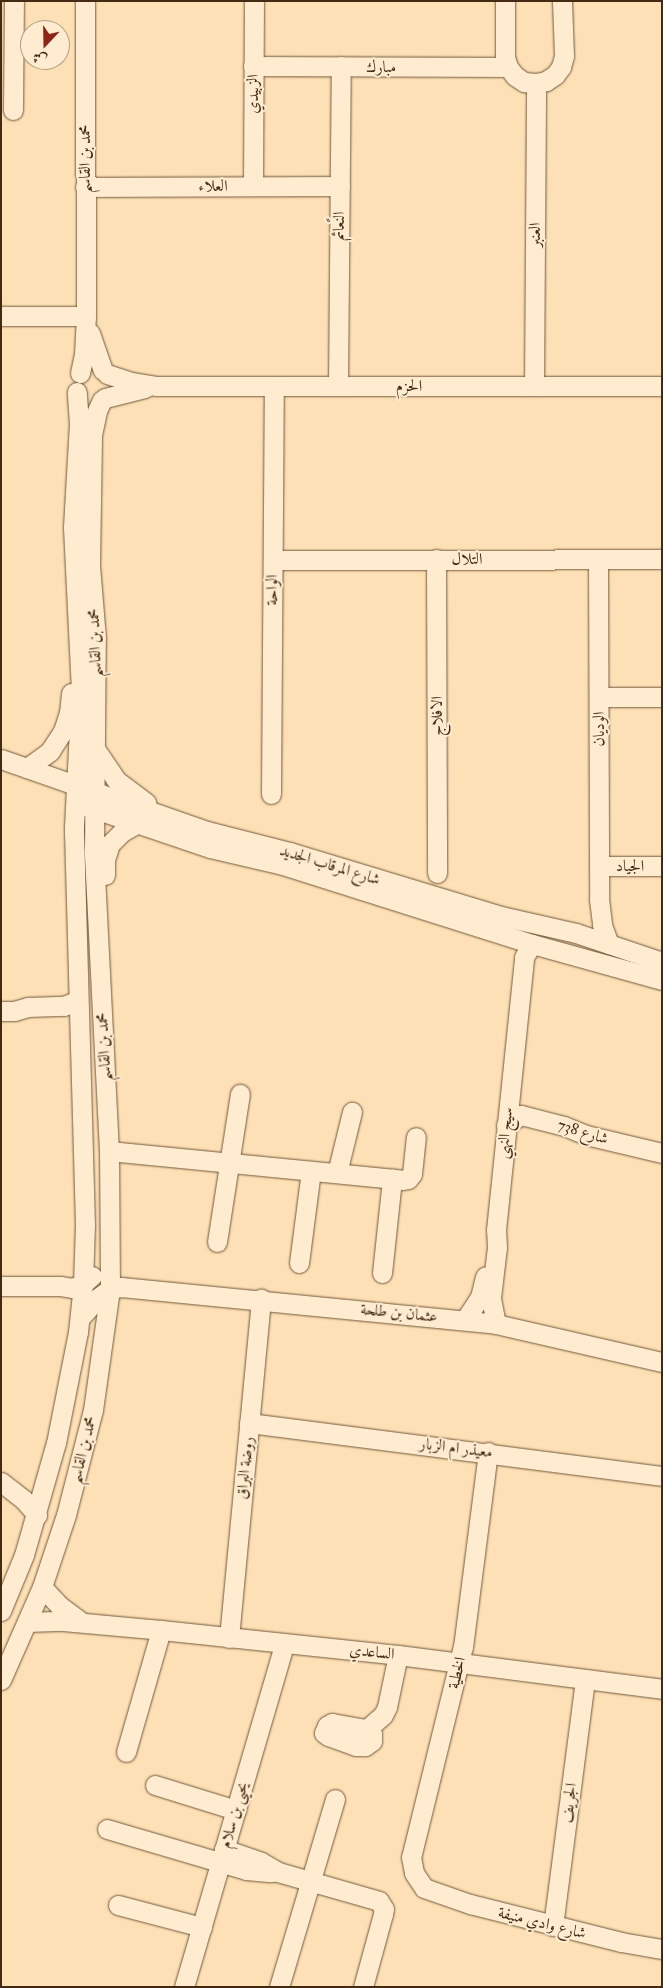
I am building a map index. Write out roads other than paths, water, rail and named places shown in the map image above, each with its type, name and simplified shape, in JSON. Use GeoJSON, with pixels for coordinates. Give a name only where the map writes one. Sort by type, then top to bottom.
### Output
{"type":"FeatureCollection","features":[{"type":"Feature","properties":{"kind":"street"},"geometry":{"type":"LineString","coordinates":[[14,1],[14,110]]}},
{"type":"Feature","properties":{"kind":"street","name":"محمد بن القاسم"},"geometry":{"type":"LineString","coordinates":[[80,373],[84,354],[86,313],[85,1]]}},
{"type":"Feature","properties":{"kind":"street","name":"الزبيدي"},"geometry":{"type":"LineString","coordinates":[[253,186],[254,1]]}},
{"type":"Feature","properties":{"kind":"street"},"geometry":{"type":"LineString","coordinates":[[505,1],[505,57],[508,67],[515,76],[524,82],[536,84],[550,78],[561,67],[564,56],[562,1]]}},
{"type":"Feature","properties":{"kind":"street","name":"مبارك"},"geometry":{"type":"LineString","coordinates":[[253,66],[508,67]]}},
{"type":"Feature","properties":{"kind":"street","name":"النًعائم"},"geometry":{"type":"LineString","coordinates":[[338,386],[341,66]]}},
{"type":"Feature","properties":{"kind":"street","name":"العنبر"},"geometry":{"type":"LineString","coordinates":[[534,386],[536,84]]}},
{"type":"Feature","properties":{"kind":"street","name":"العلاء"},"geometry":{"type":"LineString","coordinates":[[85,187],[340,186]]}},
{"type":"Feature","properties":{"kind":"street"},"geometry":{"type":"LineString","coordinates":[[1,307],[86,313]]}},
{"type":"Feature","properties":{"kind":"street"},"geometry":{"type":"LineString","coordinates":[[1,316],[86,313]]}},
{"type":"Feature","properties":{"kind":"street","name":"محمد بن القاسم"},"geometry":{"type":"LineString","coordinates":[[86,313],[94,350],[105,372]]}},
{"type":"Feature","properties":{"kind":"street"},"geometry":{"type":"LineString","coordinates":[[91,367],[105,372],[111,384],[103,399],[85,400],[77,392],[76,382],[80,373],[91,367]]}},
{"type":"Feature","properties":{"kind":"street","name":"الحزم"},"geometry":{"type":"LineString","coordinates":[[105,372],[131,382],[156,386]]}},
{"type":"Feature","properties":{"kind":"street","name":"الحزم"},"geometry":{"type":"LineString","coordinates":[[103,399],[130,390],[156,386],[662,386]]}},
{"type":"Feature","properties":{"kind":"street","name":"الواحة"},"geometry":{"type":"LineString","coordinates":[[271,794],[274,386]]}},
{"type":"Feature","properties":{"kind":"street","name":"محمد بن القاسم"},"geometry":{"type":"LineString","coordinates":[[1,1611],[24,1554],[37,1515],[65,1405],[80,1318],[83,1284],[76,794],[80,719],[80,664],[73,527],[79,424],[77,392]]}},
{"type":"Feature","properties":{"kind":"street","name":"محمد بن القاسم"},"geometry":{"type":"LineString","coordinates":[[1,1680],[42,1587],[66,1515],[93,1410],[110,1288],[109,1150],[97,932],[94,800],[96,638],[90,565],[91,447],[94,422],[103,399]]}},
{"type":"Feature","properties":{"kind":"street","name":"الافلاج"},"geometry":{"type":"LineString","coordinates":[[436,559],[437,873]]}},
{"type":"Feature","properties":{"kind":"street","name":"الوديان"},"geometry":{"type":"LineString","coordinates":[[598,559],[599,899],[602,925],[609,944]]}},
{"type":"Feature","properties":{"kind":"street","name":"التلال"},"geometry":{"type":"LineString","coordinates":[[273,560],[662,559]]}},
{"type":"Feature","properties":{"kind":"street"},"geometry":{"type":"LineString","coordinates":[[27,768],[50,751],[63,731],[69,713],[74,678],[80,664]]}},
{"type":"Feature","properties":{"kind":"street"},"geometry":{"type":"LineString","coordinates":[[598,697],[662,697]]}},
{"type":"Feature","properties":{"kind":"street"},"geometry":{"type":"LineString","coordinates":[[96,750],[116,780],[164,816]]}},
{"type":"Feature","properties":{"kind":"street","name":"شارع المرقاب الجديد"},"geometry":{"type":"LineString","coordinates":[[1,759],[27,768],[76,794],[94,800],[164,816],[227,837],[290,852],[485,912],[576,933],[654,959]]}},
{"type":"Feature","properties":{"kind":"street","name":"شارع المرقاب الجديد"},"geometry":{"type":"LineString","coordinates":[[94,800],[138,823],[210,848],[316,875],[532,944],[662,980]]}},
{"type":"Feature","properties":{"kind":"street"},"geometry":{"type":"LineString","coordinates":[[97,932],[105,914],[104,860],[107,852],[116,837],[138,823]]}},
{"type":"Feature","properties":{"kind":"street","name":"الجياد"},"geometry":{"type":"LineString","coordinates":[[599,866],[662,866]]}},
{"type":"Feature","properties":{"kind":"street","name":"الوديان"},"geometry":{"type":"LineString","coordinates":[[576,933],[592,917],[599,899]]}},
{"type":"Feature","properties":{"kind":"street"},"geometry":{"type":"LineString","coordinates":[[532,944],[556,940],[623,958],[654,959]]}},
{"type":"Feature","properties":{"kind":"street","name":"سيج النهي"},"geometry":{"type":"LineString","coordinates":[[496,1324],[491,1298],[498,1248],[496,1230],[524,957],[532,944]]}},
{"type":"Feature","properties":{"kind":"street"},"geometry":{"type":"LineString","coordinates":[[7,1011],[28,1007],[64,1006],[78,1000]]}},
{"type":"Feature","properties":{"kind":"street"},"geometry":{"type":"LineString","coordinates":[[7,1011],[31,1018],[68,1019],[80,1023]]}},
{"type":"Feature","properties":{"kind":"street"},"geometry":{"type":"LineString","coordinates":[[217,1242],[240,1094]]}},
{"type":"Feature","properties":{"kind":"street"},"geometry":{"type":"LineString","coordinates":[[337,1173],[352,1112]]}},
{"type":"Feature","properties":{"kind":"street","name":"شارع 738"},"geometry":{"type":"LineString","coordinates":[[508,1120],[520,1127],[543,1132],[586,1136],[662,1153]]}},
{"type":"Feature","properties":{"kind":"street"},"geometry":{"type":"LineString","coordinates":[[109,1150],[403,1180],[410,1177],[416,1137]]}},
{"type":"Feature","properties":{"kind":"street"},"geometry":{"type":"LineString","coordinates":[[299,1263],[311,1171]]}},
{"type":"Feature","properties":{"kind":"street"},"geometry":{"type":"LineString","coordinates":[[382,1273],[392,1179]]}},
{"type":"Feature","properties":{"kind":"street"},"geometry":{"type":"LineString","coordinates":[[465,1320],[480,1297],[491,1240],[496,1230]]}},
{"type":"Feature","properties":{"kind":"street"},"geometry":{"type":"LineString","coordinates":[[1,1286],[60,1286],[72,1288],[83,1284],[98,1270],[110,1254]]}},
{"type":"Feature","properties":{"kind":"street"},"geometry":{"type":"LineString","coordinates":[[60,1286],[78,1274],[84,1265]]}},
{"type":"Feature","properties":{"kind":"street","name":"عثمان بن طلحة"},"geometry":{"type":"LineString","coordinates":[[110,1288],[121,1287],[132,1290],[261,1299],[496,1324],[662,1362]]}},
{"type":"Feature","properties":{"kind":"street"},"geometry":{"type":"LineString","coordinates":[[80,1318],[89,1306],[110,1288]]}},
{"type":"Feature","properties":{"kind":"street"},"geometry":{"type":"LineString","coordinates":[[108,1313],[132,1290]]}},
{"type":"Feature","properties":{"kind":"street","name":"روضة البراق"},"geometry":{"type":"LineString","coordinates":[[229,1638],[261,1299]]}},
{"type":"Feature","properties":{"kind":"street","name":"معيذر ام الزبار"},"geometry":{"type":"LineString","coordinates":[[249,1423],[488,1452],[662,1476]]}},
{"type":"Feature","properties":{"kind":"street","name":"الخطية"},"geometry":{"type":"LineString","coordinates":[[424,1888],[414,1872],[411,1857],[460,1663],[488,1452]]}},
{"type":"Feature","properties":{"kind":"street"},"geometry":{"type":"LineString","coordinates":[[5,1485],[28,1488],[45,1484]]}},
{"type":"Feature","properties":{"kind":"street"},"geometry":{"type":"LineString","coordinates":[[5,1485],[24,1500],[37,1515]]}},
{"type":"Feature","properties":{"kind":"street"},"geometry":{"type":"LineString","coordinates":[[42,1587],[60,1606],[81,1622]]}},
{"type":"Feature","properties":{"kind":"street","name":"الساعدي"},"geometry":{"type":"LineString","coordinates":[[27,1622],[81,1622],[398,1655],[662,1689]]}},
{"type":"Feature","properties":{"kind":"street"},"geometry":{"type":"LineString","coordinates":[[126,1752],[161,1630]]}},
{"type":"Feature","properties":{"kind":"street","name":"يحيى بن سلام"},"geometry":{"type":"LineString","coordinates":[[184,1987],[284,1644]]}},
{"type":"Feature","properties":{"kind":"street"},"geometry":{"type":"LineString","coordinates":[[367,1729],[382,1715],[391,1699],[398,1655]]}},
{"type":"Feature","properties":{"kind":"street","name":"الجريف"},"geometry":{"type":"LineString","coordinates":[[553,1926],[585,1679]]}},
{"type":"Feature","properties":{"kind":"street"},"geometry":{"type":"LineString","coordinates":[[155,1785],[236,1810]]}},
{"type":"Feature","properties":{"kind":"street"},"geometry":{"type":"LineString","coordinates":[[279,1987],[335,1799]]}},
{"type":"Feature","properties":{"kind":"street"},"geometry":{"type":"LineString","coordinates":[[107,1829],[222,1856],[256,1872],[278,1872],[374,1899],[382,1904],[383,1914],[363,1987]]}},
{"type":"Feature","properties":{"kind":"street","name":"شارع وادي منيفة"},"geometry":{"type":"LineString","coordinates":[[424,1888],[470,1904],[553,1926],[621,1942],[662,1949]]}},
{"type":"Feature","properties":{"kind":"street"},"geometry":{"type":"LineString","coordinates":[[118,1905],[203,1924]]}},
{"type":"Feature","properties":{"kind":"street"},"geometry":{"type":"LineString","coordinates":[[155,1907],[203,1924]]}}]}
